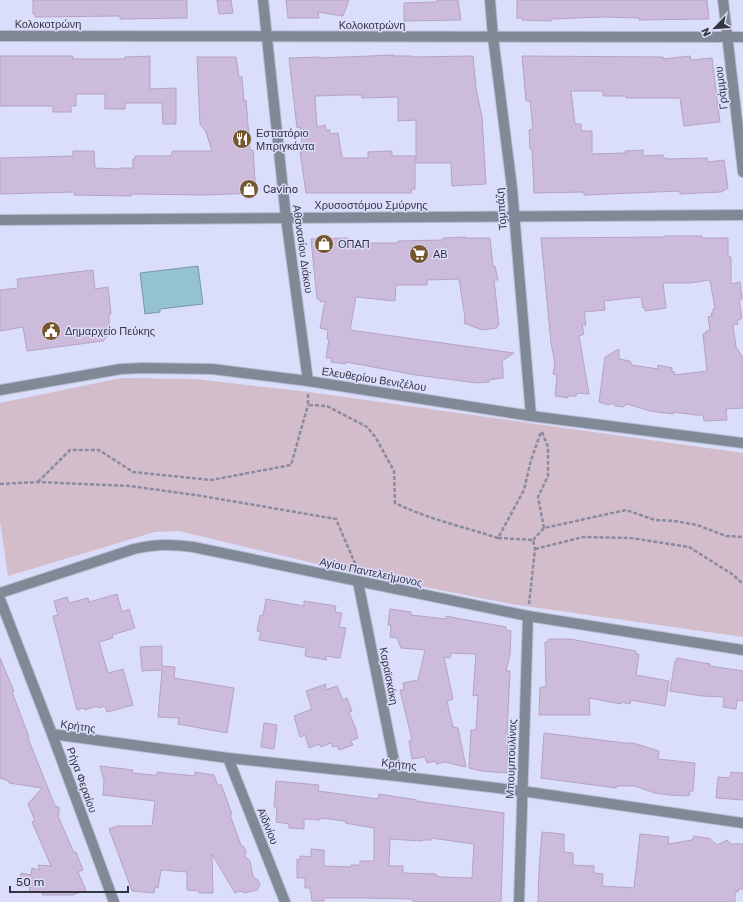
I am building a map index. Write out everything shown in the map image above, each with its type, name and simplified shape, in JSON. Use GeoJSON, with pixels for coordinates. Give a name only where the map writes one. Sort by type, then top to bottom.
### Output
{"type":"FeatureCollection","features":[{"type":"Feature","properties":{"kind":"street","name":"Αθανασίου Διάκου"},"geometry":{"type":"LineString","coordinates":[[263,0],[286,218],[308,381]]}},
{"type":"Feature","properties":{"kind":"street","name":"Τομπάζη"},"geometry":{"type":"LineString","coordinates":[[490,0],[493,37],[512,188],[531,416]]}},
{"type":"Feature","properties":{"kind":"street","name":"Γράμμου"},"geometry":{"type":"LineString","coordinates":[[723,0],[743,172]]}},
{"type":"Feature","properties":{"kind":"street","name":"Κολοκοτρώνη"},"geometry":{"type":"LineString","coordinates":[[0,36],[743,37]]}},
{"type":"Feature","properties":{"kind":"street","name":"Χρυσοστόμου Σμύρνης"},"geometry":{"type":"LineString","coordinates":[[0,220],[743,215]]}},
{"type":"Feature","properties":{"kind":"street","name":"Ελευθερίου Βενιζέλου"},"geometry":{"type":"LineString","coordinates":[[0,390],[121,369],[212,369],[308,381],[531,416],[743,443]]}},
{"type":"Feature","properties":{"kind":"street","name":"Αγίου Παντελεήμονος"},"geometry":{"type":"LineString","coordinates":[[0,593],[134,549],[150,545],[172,544],[193,547],[528,616],[743,650]]}},
{"type":"Feature","properties":{"kind":"street","name":"Καραϊσκάκη"},"geometry":{"type":"LineString","coordinates":[[358,582],[397,776]]}},
{"type":"Feature","properties":{"kind":"street","name":"Ρήγα Φεραίου"},"geometry":{"type":"LineString","coordinates":[[0,599],[114,902]]}},
{"type":"Feature","properties":{"kind":"street","name":"Μπουμπουλίνας"},"geometry":{"type":"LineString","coordinates":[[519,902],[528,616]]}},
{"type":"Feature","properties":{"kind":"street","name":"Κρήτης"},"geometry":{"type":"LineString","coordinates":[[52,734],[228,758],[522,791],[743,823]]}},
{"type":"Feature","properties":{"kind":"street","name":"Αϊδινίου"},"geometry":{"type":"LineString","coordinates":[[228,758],[285,902]]}},
{"type":"Feature","properties":{"kind":"path"},"geometry":{"type":"LineString","coordinates":[[38,482],[70,450],[99,450],[133,472],[211,480],[291,465],[308,405],[308,381]]}},
{"type":"Feature","properties":{"kind":"path"},"geometry":{"type":"LineString","coordinates":[[308,405],[327,406],[367,427],[376,438],[394,471],[395,503],[416,513],[498,538],[533,540]]}},
{"type":"Feature","properties":{"kind":"path"},"geometry":{"type":"LineString","coordinates":[[498,538],[524,490],[531,460],[541,432],[548,447],[548,476],[538,497],[544,528]]}},
{"type":"Feature","properties":{"kind":"path"},"geometry":{"type":"LineString","coordinates":[[0,484],[38,482],[130,486],[202,496],[336,519],[359,574],[358,582]]}},
{"type":"Feature","properties":{"kind":"path"},"geometry":{"type":"LineString","coordinates":[[533,540],[544,528],[626,510],[656,520],[675,521],[697,525],[726,536],[743,537]]}},
{"type":"Feature","properties":{"kind":"path"},"geometry":{"type":"LineString","coordinates":[[535,549],[583,537],[631,538],[689,547],[732,574],[743,584]]}},
{"type":"Feature","properties":{"kind":"path"},"geometry":{"type":"LineString","coordinates":[[528,616],[535,549],[533,540]]}},
{"type":"Feature","properties":{"kind":"shaded area"},"geometry":{"type":"Polygon","coordinates":[[[121,378],[196,379],[309,392],[743,453],[743,637],[511,604],[359,574],[179,531],[155,532],[8,576],[0,522],[0,403],[121,378]]]}},
{"type":"Feature","properties":{"kind":"water"},"geometry":{"type":"Polygon","coordinates":[[[198,266],[203,304],[160,309],[160,312],[145,314],[140,273],[198,266]]]}},
{"type":"Feature","properties":{"kind":"building"},"geometry":{"type":"Polygon","coordinates":[[[33,0],[187,0],[187,18],[120,19],[120,16],[35,17],[35,13],[33,14],[33,0]]]}},
{"type":"Feature","properties":{"kind":"building"},"geometry":{"type":"Polygon","coordinates":[[[217,0],[231,0],[233,13],[219,14],[217,0]]]}},
{"type":"Feature","properties":{"kind":"building"},"geometry":{"type":"Polygon","coordinates":[[[286,0],[349,0],[343,16],[318,12],[319,18],[288,18],[286,0]]]}},
{"type":"Feature","properties":{"kind":"building"},"geometry":{"type":"Polygon","coordinates":[[[437,0],[458,0],[461,20],[404,21],[404,3],[437,2],[437,0]]]}},
{"type":"Feature","properties":{"kind":"building"},"geometry":{"type":"Polygon","coordinates":[[[517,0],[707,0],[709,19],[639,20],[639,18],[604,17],[551,19],[551,21],[522,20],[522,18],[517,18],[517,0]]]}},
{"type":"Feature","properties":{"kind":"building"},"geometry":{"type":"Polygon","coordinates":[[[394,55],[412,57],[473,56],[476,88],[482,117],[486,184],[452,186],[451,163],[416,163],[416,120],[398,121],[398,97],[362,98],[362,95],[315,96],[317,127],[325,125],[326,130],[330,130],[330,134],[338,133],[342,158],[368,158],[368,152],[392,151],[392,156],[415,156],[415,189],[412,189],[411,193],[306,193],[300,152],[303,152],[300,127],[297,128],[289,58],[394,55]]]}},
{"type":"Feature","properties":{"kind":"building"},"geometry":{"type":"Polygon","coordinates":[[[0,56],[73,56],[73,59],[125,59],[125,57],[150,56],[150,89],[176,88],[176,124],[163,124],[162,103],[125,103],[125,109],[105,109],[105,94],[76,94],[76,106],[71,106],[71,112],[53,112],[53,106],[0,106],[0,56]]]}},
{"type":"Feature","properties":{"kind":"building"},"geometry":{"type":"Polygon","coordinates":[[[522,56],[663,57],[663,59],[690,56],[691,60],[712,58],[720,122],[684,126],[680,98],[626,98],[626,96],[603,96],[603,91],[571,91],[575,124],[581,124],[581,131],[592,131],[592,154],[626,153],[625,151],[643,150],[643,156],[663,155],[663,158],[666,159],[707,158],[708,162],[724,160],[728,188],[721,192],[680,194],[680,191],[584,195],[584,192],[534,193],[532,149],[530,149],[529,130],[533,129],[530,101],[526,101],[522,56]]]}},
{"type":"Feature","properties":{"kind":"building"},"geometry":{"type":"Polygon","coordinates":[[[197,57],[236,57],[239,77],[242,77],[244,101],[246,100],[250,150],[253,150],[256,193],[206,195],[131,194],[131,196],[74,195],[74,192],[0,194],[0,158],[73,156],[73,151],[94,151],[95,168],[120,169],[133,168],[133,159],[135,159],[135,156],[171,156],[173,151],[212,151],[206,132],[200,124],[197,57]]]}},
{"type":"Feature","properties":{"kind":"building"},"geometry":{"type":"Polygon","coordinates":[[[664,236],[728,238],[728,257],[731,257],[731,284],[740,282],[742,299],[739,299],[742,318],[737,321],[738,324],[733,325],[736,347],[743,358],[743,408],[726,409],[727,420],[704,421],[703,415],[673,412],[673,414],[650,411],[627,404],[623,407],[615,406],[613,403],[609,405],[599,402],[605,357],[619,349],[619,359],[630,361],[632,365],[658,369],[658,365],[672,368],[672,372],[675,372],[674,375],[707,371],[703,334],[710,330],[708,317],[712,316],[711,313],[713,313],[713,309],[715,309],[710,280],[690,283],[663,283],[666,308],[645,311],[641,297],[604,301],[605,310],[584,312],[586,325],[582,325],[584,334],[579,336],[589,394],[577,393],[576,396],[568,396],[568,398],[555,396],[557,375],[553,374],[555,364],[551,343],[541,238],[664,236]]]}},
{"type":"Feature","properties":{"kind":"building"},"geometry":{"type":"Polygon","coordinates":[[[348,238],[350,243],[398,243],[398,241],[443,240],[443,238],[490,238],[493,267],[495,266],[498,280],[494,280],[499,325],[497,325],[497,328],[482,330],[464,323],[465,318],[459,279],[427,280],[427,285],[396,285],[395,301],[356,297],[350,330],[514,353],[502,361],[503,378],[489,380],[489,382],[477,383],[416,375],[346,362],[345,364],[331,362],[332,358],[326,358],[329,339],[327,339],[328,330],[320,328],[325,301],[320,302],[320,299],[317,299],[311,239],[348,238]]]}},
{"type":"Feature","properties":{"kind":"building"},"geometry":{"type":"Polygon","coordinates":[[[93,270],[95,289],[108,287],[111,314],[109,314],[109,334],[103,341],[27,351],[23,327],[0,331],[0,290],[18,288],[17,279],[93,270]]]}},
{"type":"Feature","properties":{"kind":"building"},"geometry":{"type":"Polygon","coordinates":[[[117,594],[122,612],[129,609],[135,628],[112,635],[113,638],[99,642],[108,673],[123,669],[133,705],[107,712],[105,706],[77,710],[53,616],[58,615],[54,601],[67,597],[69,603],[88,598],[89,602],[117,594]]]}},
{"type":"Feature","properties":{"kind":"building"},"geometry":{"type":"Polygon","coordinates":[[[266,599],[304,606],[304,601],[336,606],[335,612],[342,613],[339,627],[346,628],[340,658],[325,656],[327,660],[305,656],[306,648],[259,640],[261,632],[257,631],[260,615],[263,616],[266,599]]]}},
{"type":"Feature","properties":{"kind":"building"},"geometry":{"type":"Polygon","coordinates":[[[390,609],[411,612],[411,615],[446,619],[446,616],[506,627],[506,630],[511,631],[510,654],[506,671],[510,671],[507,773],[481,771],[469,768],[471,730],[476,730],[478,695],[473,696],[476,654],[451,653],[450,658],[444,657],[453,699],[447,701],[453,727],[458,728],[466,767],[445,762],[436,764],[436,761],[427,763],[425,757],[412,759],[409,741],[412,740],[400,690],[404,690],[403,683],[418,680],[425,650],[401,648],[397,638],[390,637],[391,625],[388,625],[390,609]]]}},
{"type":"Feature","properties":{"kind":"building"},"geometry":{"type":"Polygon","coordinates":[[[548,639],[570,639],[636,651],[636,654],[639,654],[636,675],[669,681],[665,706],[631,700],[630,704],[621,702],[621,704],[589,698],[590,715],[539,715],[540,687],[546,687],[545,642],[548,642],[548,639]]]}},
{"type":"Feature","properties":{"kind":"building"},"geometry":{"type":"Polygon","coordinates":[[[162,646],[162,666],[175,667],[174,678],[234,688],[227,733],[178,724],[179,718],[158,717],[162,670],[142,671],[140,647],[162,646]]]}},
{"type":"Feature","properties":{"kind":"building"},"geometry":{"type":"Polygon","coordinates":[[[0,658],[14,691],[12,692],[29,737],[28,738],[55,806],[59,807],[58,816],[74,853],[76,852],[83,870],[78,872],[86,890],[73,895],[42,895],[43,893],[29,891],[30,887],[19,886],[21,873],[31,875],[32,868],[40,870],[38,865],[51,866],[32,822],[35,821],[28,804],[42,788],[9,783],[9,781],[0,778],[0,658]]]}},
{"type":"Feature","properties":{"kind":"building"},"geometry":{"type":"Polygon","coordinates":[[[677,658],[710,664],[710,666],[743,671],[743,701],[737,700],[736,709],[723,707],[724,697],[702,696],[670,691],[675,661],[677,658]]]}},
{"type":"Feature","properties":{"kind":"building"},"geometry":{"type":"Polygon","coordinates":[[[326,684],[325,690],[337,686],[343,700],[347,698],[352,711],[349,712],[357,732],[358,738],[351,741],[353,745],[339,750],[337,746],[333,747],[331,743],[321,747],[319,744],[309,748],[305,735],[300,737],[294,716],[312,709],[306,691],[326,684]]]}},
{"type":"Feature","properties":{"kind":"building"},"geometry":{"type":"Polygon","coordinates":[[[264,723],[277,725],[274,749],[261,747],[264,723]]]}},
{"type":"Feature","properties":{"kind":"building"},"geometry":{"type":"Polygon","coordinates":[[[544,733],[633,743],[659,751],[658,759],[695,763],[693,791],[690,791],[689,796],[670,795],[655,793],[635,786],[617,786],[616,788],[541,778],[544,733]]]}},
{"type":"Feature","properties":{"kind":"building"},"geometry":{"type":"Polygon","coordinates":[[[100,766],[133,770],[132,773],[154,775],[157,775],[157,772],[195,776],[195,772],[214,775],[218,786],[221,784],[241,845],[244,847],[246,852],[245,856],[250,861],[253,877],[258,880],[260,885],[257,890],[245,893],[240,891],[235,893],[212,854],[213,893],[199,893],[199,891],[187,890],[187,872],[161,870],[158,888],[155,887],[154,893],[132,891],[109,829],[117,826],[152,826],[155,801],[103,795],[104,780],[100,766]]]}},
{"type":"Feature","properties":{"kind":"building"},"geometry":{"type":"Polygon","coordinates":[[[731,772],[743,773],[743,800],[716,798],[718,777],[730,778],[731,772]]]}},
{"type":"Feature","properties":{"kind":"building"},"geometry":{"type":"Polygon","coordinates":[[[276,781],[319,785],[318,791],[378,799],[379,794],[417,800],[416,801],[504,813],[501,902],[413,902],[411,899],[366,898],[324,898],[324,901],[312,901],[310,888],[305,888],[305,878],[297,878],[297,859],[300,860],[300,856],[311,857],[311,849],[324,850],[324,866],[351,867],[351,865],[360,865],[360,861],[374,861],[374,828],[345,823],[346,821],[320,818],[320,820],[304,819],[304,829],[289,828],[289,824],[276,822],[277,807],[274,807],[276,781]],[[431,838],[431,840],[422,841],[390,839],[389,866],[403,866],[403,873],[436,874],[436,876],[441,877],[472,878],[474,844],[431,838]]]}},
{"type":"Feature","properties":{"kind":"building"},"geometry":{"type":"Polygon","coordinates":[[[542,832],[564,834],[564,852],[573,853],[573,865],[594,866],[594,873],[603,874],[602,886],[634,888],[640,834],[669,837],[668,844],[692,840],[694,836],[709,838],[717,845],[727,840],[731,844],[743,844],[743,889],[739,889],[738,892],[735,891],[735,902],[538,902],[542,832]]]}},
{"type":"Feature","properties":{"kind":"place","name":"Εστιατόριο Μπριγκάντα"},"geometry":{"type":"Point","coordinates":[242,139]}},
{"type":"Feature","properties":{"kind":"place","name":"Cavino"},"geometry":{"type":"Point","coordinates":[249,189]}},
{"type":"Feature","properties":{"kind":"place","name":"ΟΠΑΠ"},"geometry":{"type":"Point","coordinates":[324,244]}},
{"type":"Feature","properties":{"kind":"place","name":"ΑΒ"},"geometry":{"type":"Point","coordinates":[419,254]}},
{"type":"Feature","properties":{"kind":"place","name":"Δημαρχείο Πεύκης"},"geometry":{"type":"Point","coordinates":[51,331]}}]}
